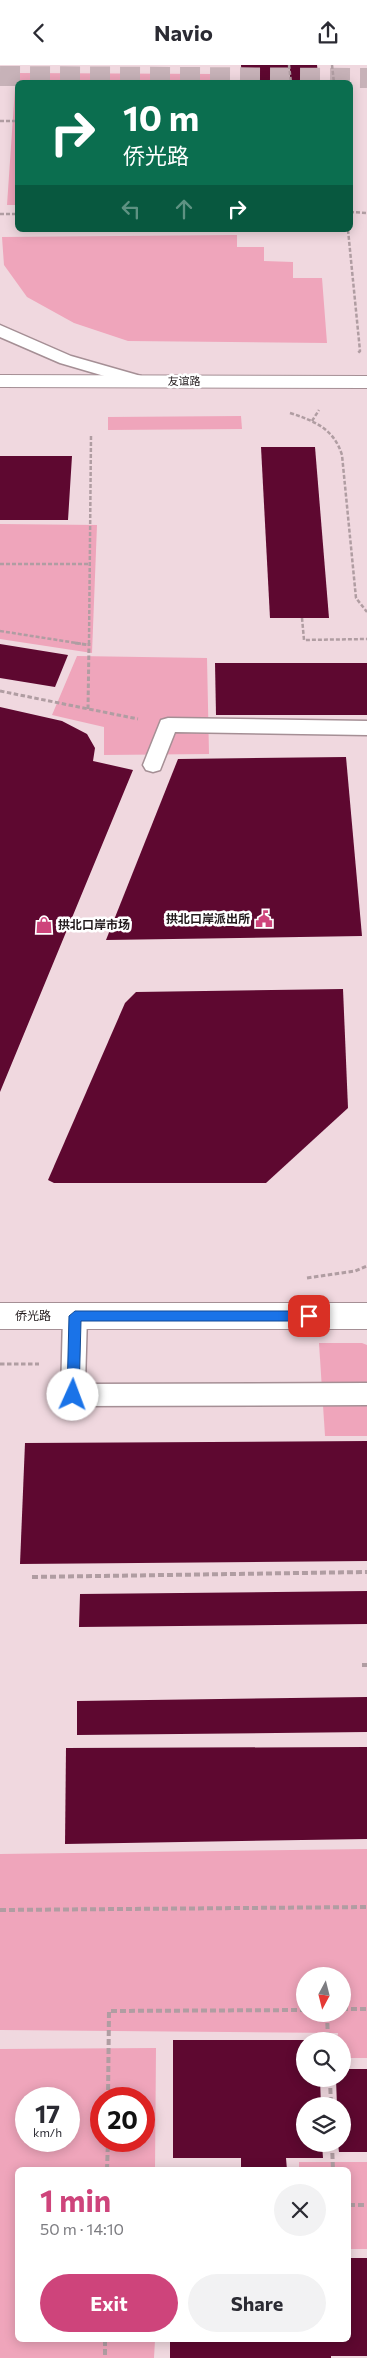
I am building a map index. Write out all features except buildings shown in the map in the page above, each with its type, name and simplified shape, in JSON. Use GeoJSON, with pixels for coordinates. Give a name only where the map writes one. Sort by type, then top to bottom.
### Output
{"type":"FeatureCollection","features":[{"type":"Feature","properties":{"kind":"street"},"geometry":{"type":"LineString","coordinates":[[0,367],[37,381]]}},
{"type":"Feature","properties":{"kind":"street","name":"友谊路"},"geometry":{"type":"LineString","coordinates":[[0,381],[367,382]]}},
{"type":"Feature","properties":{"kind":"street","name":"侨光路"},"geometry":{"type":"LineString","coordinates":[[0,1316],[367,1316]]}},
{"type":"Feature","properties":{"kind":"lane"},"geometry":{"type":"LineString","coordinates":[[0,330],[20,342],[61,359],[135,380]]}},
{"type":"Feature","properties":{"kind":"lane"},"geometry":{"type":"LineString","coordinates":[[153,765],[168,725],[367,728]]}},
{"type":"Feature","properties":{"kind":"lane"},"geometry":{"type":"LineString","coordinates":[[75,1316],[73,1395],[367,1394]]}},
{"type":"Feature","properties":{"kind":"path"},"geometry":{"type":"LineString","coordinates":[[289,65],[290,80]]}},
{"type":"Feature","properties":{"kind":"path"},"geometry":{"type":"LineString","coordinates":[[332,65],[334,80]]}},
{"type":"Feature","properties":{"kind":"path"},"geometry":{"type":"LineString","coordinates":[[0,121],[15,121]]}},
{"type":"Feature","properties":{"kind":"path"},"geometry":{"type":"LineString","coordinates":[[353,212],[367,213]]}},
{"type":"Feature","properties":{"kind":"path"},"geometry":{"type":"LineString","coordinates":[[0,215],[15,214]]}},
{"type":"Feature","properties":{"kind":"path"},"geometry":{"type":"LineString","coordinates":[[312,421],[336,381],[360,351],[348,232]]}},
{"type":"Feature","properties":{"kind":"path"},"geometry":{"type":"LineString","coordinates":[[283,410],[312,421],[332,433],[339,441],[356,598],[367,612]]}},
{"type":"Feature","properties":{"kind":"path"},"geometry":{"type":"LineString","coordinates":[[88,709],[91,435]]}},
{"type":"Feature","properties":{"kind":"path"},"geometry":{"type":"LineString","coordinates":[[0,564],[89,564]]}},
{"type":"Feature","properties":{"kind":"path"},"geometry":{"type":"LineString","coordinates":[[302,618],[304,640],[367,639]]}},
{"type":"Feature","properties":{"kind":"path"},"geometry":{"type":"LineString","coordinates":[[0,631],[89,645]]}},
{"type":"Feature","properties":{"kind":"path"},"geometry":{"type":"LineString","coordinates":[[0,691],[168,725]]}},
{"type":"Feature","properties":{"kind":"path"},"geometry":{"type":"LineString","coordinates":[[32,1577],[367,1572]]}},
{"type":"Feature","properties":{"kind":"path"},"geometry":{"type":"LineString","coordinates":[[0,1910],[367,1907]]}},
{"type":"Feature","properties":{"kind":"path"},"geometry":{"type":"LineString","coordinates":[[351,2009],[367,2009]]}},
{"type":"Feature","properties":{"kind":"path"},"geometry":{"type":"LineString","coordinates":[[108,2087],[109,2011],[296,2010]]}},
{"type":"Feature","properties":{"kind":"path"},"geometry":{"type":"LineString","coordinates":[[107,2167],[108,2152]]}},
{"type":"Feature","properties":{"kind":"path"},"geometry":{"type":"LineString","coordinates":[[332,2152],[333,2167]]}},
{"type":"Feature","properties":{"kind":"path"},"geometry":{"type":"LineString","coordinates":[[351,2205],[367,2205]]}},
{"type":"Feature","properties":{"kind":"path"},"geometry":{"type":"LineString","coordinates":[[105,2342],[105,2358]]}},
{"type":"Feature","properties":{"kind":"shaded area"},"geometry":{"type":"Polygon","coordinates":[[[16,73],[216,74],[216,80],[16,80],[16,73]]]}},
{"type":"Feature","properties":{"kind":"shaded area"},"geometry":{"type":"Polygon","coordinates":[[[15,88],[15,205],[7,205],[15,88]]]}},
{"type":"Feature","properties":{"kind":"shaded area"},"geometry":{"type":"Polygon","coordinates":[[[237,235],[237,247],[264,247],[264,261],[293,262],[293,278],[322,278],[327,343],[128,341],[74,323],[27,297],[4,265],[2,237],[237,235]]]}},
{"type":"Feature","properties":{"kind":"shaded area"},"geometry":{"type":"Polygon","coordinates":[[[241,416],[242,429],[108,430],[108,417],[241,416]]]}},
{"type":"Feature","properties":{"kind":"shaded area"},"geometry":{"type":"Polygon","coordinates":[[[0,524],[97,525],[92,653],[0,639],[0,524]]]}},
{"type":"Feature","properties":{"kind":"shaded area"},"geometry":{"type":"Polygon","coordinates":[[[77,656],[207,658],[209,754],[104,755],[104,727],[52,715],[77,656]]]}},
{"type":"Feature","properties":{"kind":"shaded area"},"geometry":{"type":"Polygon","coordinates":[[[319,1343],[362,1343],[367,1345],[367,1436],[325,1436],[319,1343]]]}},
{"type":"Feature","properties":{"kind":"shaded area"},"geometry":{"type":"Polygon","coordinates":[[[367,1849],[367,2058],[351,2058],[351,2032],[0,2030],[0,1854],[367,1849]]]}},
{"type":"Feature","properties":{"kind":"shaded area"},"geometry":{"type":"Polygon","coordinates":[[[156,2048],[155,2167],[15,2167],[15,2342],[155,2342],[154,2358],[0,2358],[0,2049],[156,2048]]]}},
{"type":"Feature","properties":{"kind":"shaded area"},"geometry":{"type":"Polygon","coordinates":[[[299,2162],[367,2162],[367,2249],[351,2249],[351,2167],[299,2167],[299,2162]]]}},
{"type":"Feature","properties":{"kind":"tunnel"},"geometry":{"type":"LineString","coordinates":[[0,76],[367,78]]}},
{"type":"Feature","properties":{"kind":"place","name":"拱北口岸派出所"},"geometry":{"type":"Point","coordinates":[264,919]}},
{"type":"Feature","properties":{"kind":"place","name":"拱北口岸市场"},"geometry":{"type":"Point","coordinates":[44,925]}},
{"type":"Feature","properties":{"kind":"route"},"geometry":{"type":"LineString","coordinates":[[73,1395],[75,1316],[309,1316]]}}]}
